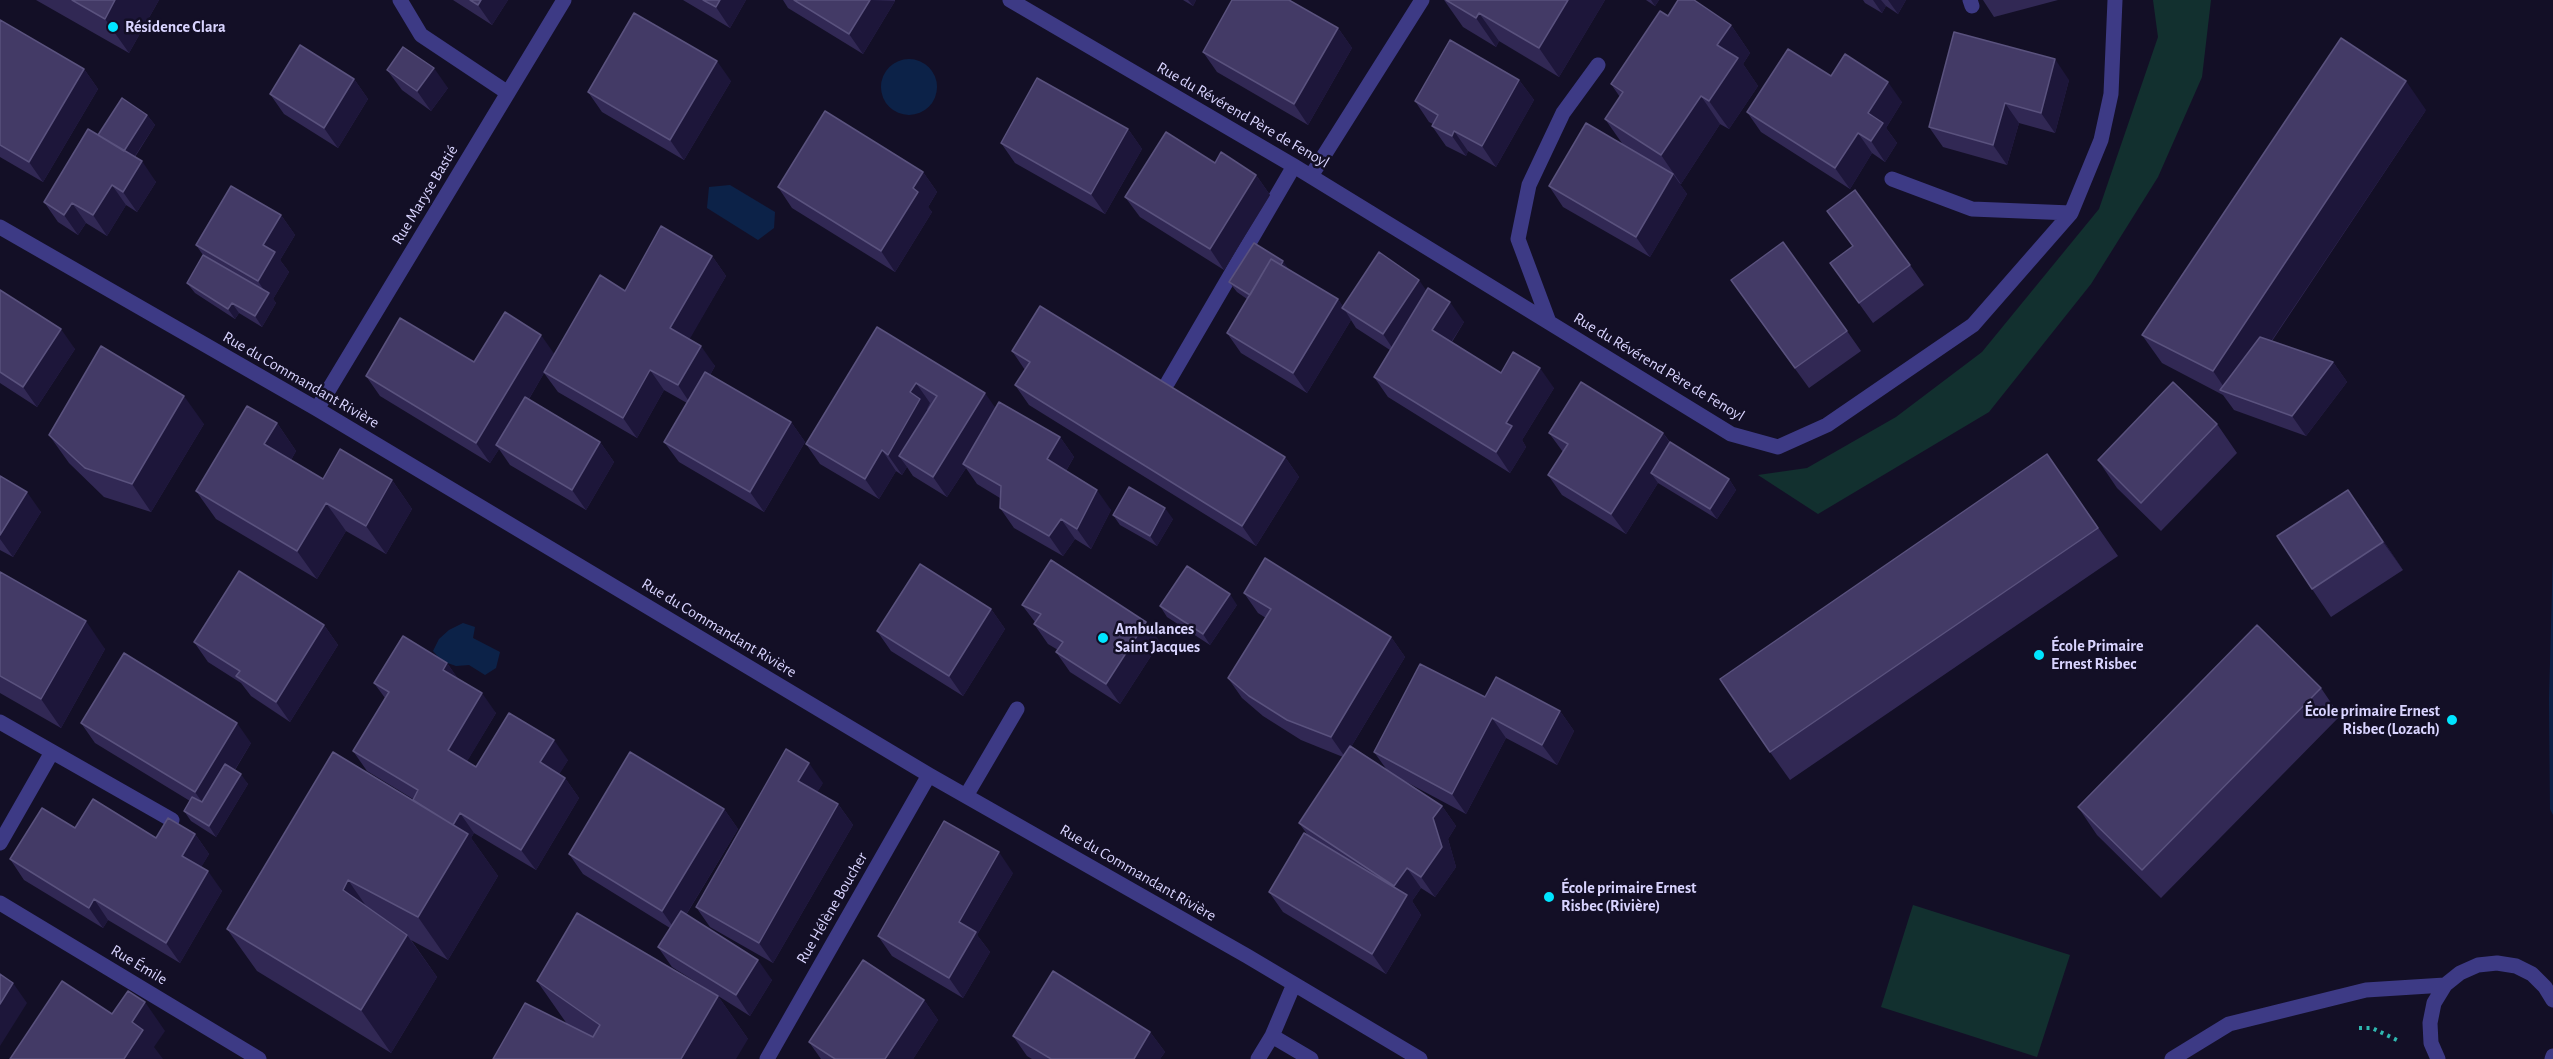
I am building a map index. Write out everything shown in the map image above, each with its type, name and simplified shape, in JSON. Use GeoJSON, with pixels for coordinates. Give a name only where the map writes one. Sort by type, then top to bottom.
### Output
{"type":"FeatureCollection","features":[{"type":"Feature","properties":{"kind":"street"},"geometry":{"type":"LineString","coordinates":[[400,0],[421,35],[507,93]]}},
{"type":"Feature","properties":{"kind":"street","name":"Rue Maryse Bastié"},"geometry":{"type":"LineString","coordinates":[[317,410],[564,0]]}},
{"type":"Feature","properties":{"kind":"street","name":"Rue du Révérend Père de Fenoyl"},"geometry":{"type":"LineString","coordinates":[[1010,0],[1311,176],[1731,434],[1778,447],[1827,425],[1974,325],[2071,213],[2101,140],[2111,94],[2115,0]]}},
{"type":"Feature","properties":{"kind":"street"},"geometry":{"type":"LineString","coordinates":[[1311,176],[1422,0]]}},
{"type":"Feature","properties":{"kind":"street"},"geometry":{"type":"LineString","coordinates":[[1549,322],[1518,239],[1529,185],[1563,113],[1598,65]]}},
{"type":"Feature","properties":{"kind":"street"},"geometry":{"type":"LineString","coordinates":[[1168,382],[1294,166]]}},
{"type":"Feature","properties":{"kind":"street"},"geometry":{"type":"LineString","coordinates":[[1892,179],[1972,209],[2071,213]]}},
{"type":"Feature","properties":{"kind":"street","name":"Rue du Commandant Rivière"},"geometry":{"type":"LineString","coordinates":[[0,227],[317,410],[929,775],[1294,984],[1420,1059]]}},
{"type":"Feature","properties":{"kind":"street"},"geometry":{"type":"LineString","coordinates":[[966,796],[1017,709]]}},
{"type":"Feature","properties":{"kind":"street"},"geometry":{"type":"LineString","coordinates":[[0,722],[172,820]]}},
{"type":"Feature","properties":{"kind":"street"},"geometry":{"type":"LineString","coordinates":[[0,843],[52,752]]}},
{"type":"Feature","properties":{"kind":"street","name":"Rue Hélène Boucher"},"geometry":{"type":"LineString","coordinates":[[767,1059],[929,775]]}},
{"type":"Feature","properties":{"kind":"street","name":"Rue Émile"},"geometry":{"type":"LineString","coordinates":[[0,903],[259,1059]]}},
{"type":"Feature","properties":{"kind":"street"},"geometry":{"type":"LineString","coordinates":[[2438,1059],[2431,1043],[2430,1023],[2434,1003],[2445,986],[2460,973],[2478,965],[2497,963],[2516,966],[2532,974],[2546,987],[2553,1000]]}},
{"type":"Feature","properties":{"kind":"street"},"geometry":{"type":"LineString","coordinates":[[1258,1059],[1272,1036],[1294,984]]}},
{"type":"Feature","properties":{"kind":"street"},"geometry":{"type":"LineString","coordinates":[[2172,1059],[2229,1024],[2366,990],[2445,986]]}},
{"type":"Feature","properties":{"kind":"street"},"geometry":{"type":"LineString","coordinates":[[1272,1036],[1311,1059]]}},
{"type":"Feature","properties":{"kind":"green space"},"geometry":{"type":"Polygon","coordinates":[[[2153,0],[2211,0],[2202,77],[2158,177],[2091,284],[1989,412],[1818,514],[1758,475],[1807,468],[1896,417],[1982,352],[2099,209],[2158,37],[2153,0]]]}},
{"type":"Feature","properties":{"kind":"green space"},"geometry":{"type":"Polygon","coordinates":[[[1913,905],[2070,955],[2037,1057],[1881,1007],[1913,905]]]}},
{"type":"Feature","properties":{"kind":"water"},"geometry":{"type":"Polygon","coordinates":[[[903,59],[915,59],[929,67],[937,81],[935,98],[929,107],[915,115],[903,115],[886,103],[881,93],[881,81],[893,64],[903,59]]]}},
{"type":"Feature","properties":{"kind":"water"},"geometry":{"type":"Polygon","coordinates":[[[730,185],[775,212],[774,228],[758,240],[707,208],[709,187],[730,185]]]}},
{"type":"Feature","properties":{"kind":"water"},"geometry":{"type":"Polygon","coordinates":[[[2553,553],[2553,815],[2550,809],[2549,699],[2553,553]]]}},
{"type":"Feature","properties":{"kind":"water"},"geometry":{"type":"Polygon","coordinates":[[[463,623],[475,627],[473,638],[500,652],[496,668],[485,675],[469,665],[456,666],[442,661],[433,651],[439,639],[449,630],[463,623]]]}},
{"type":"Feature","properties":{"kind":"building"},"geometry":{"type":"Polygon","coordinates":[[[72,0],[115,0],[105,19],[72,0]]]}},
{"type":"Feature","properties":{"kind":"building"},"geometry":{"type":"Polygon","coordinates":[[[470,0],[481,0],[478,5],[470,0]]]}},
{"type":"Feature","properties":{"kind":"building"},"geometry":{"type":"Polygon","coordinates":[[[703,0],[720,0],[716,7],[703,0]]]}},
{"type":"Feature","properties":{"kind":"building"},"geometry":{"type":"Polygon","coordinates":[[[794,0],[870,0],[849,34],[794,0]]]}},
{"type":"Feature","properties":{"kind":"building"},"geometry":{"type":"Polygon","coordinates":[[[1232,0],[1289,0],[1338,28],[1294,104],[1203,52],[1232,0]]]}},
{"type":"Feature","properties":{"kind":"building"},"geometry":{"type":"Polygon","coordinates":[[[1446,0],[1568,0],[1539,48],[1479,13],[1476,18],[1446,0]]]}},
{"type":"Feature","properties":{"kind":"building"},"geometry":{"type":"Polygon","coordinates":[[[1678,0],[1694,0],[1731,25],[1717,45],[1738,58],[1709,101],[1701,96],[1661,155],[1605,119],[1623,92],[1611,84],[1660,11],[1668,16],[1678,0]]]}},
{"type":"Feature","properties":{"kind":"building"},"geometry":{"type":"Polygon","coordinates":[[[634,13],[717,61],[670,140],[588,92],[634,13]]]}},
{"type":"Feature","properties":{"kind":"building"},"geometry":{"type":"Polygon","coordinates":[[[0,20],[84,69],[29,162],[0,145],[0,20]]]}},
{"type":"Feature","properties":{"kind":"building"},"geometry":{"type":"Polygon","coordinates":[[[1954,32],[2055,59],[2041,113],[2005,103],[1993,145],[1929,127],[1954,32]]]}},
{"type":"Feature","properties":{"kind":"building"},"geometry":{"type":"Polygon","coordinates":[[[2341,38],[2406,81],[2213,371],[2142,335],[2341,38]]]}},
{"type":"Feature","properties":{"kind":"building"},"geometry":{"type":"Polygon","coordinates":[[[1450,40],[1519,80],[1482,146],[1454,131],[1452,136],[1432,126],[1438,115],[1415,101],[1450,40]]]}},
{"type":"Feature","properties":{"kind":"building"},"geometry":{"type":"Polygon","coordinates":[[[300,45],[354,79],[324,128],[270,94],[300,45]]]}},
{"type":"Feature","properties":{"kind":"building"},"geometry":{"type":"Polygon","coordinates":[[[403,47],[434,68],[417,91],[387,70],[403,47]]]}},
{"type":"Feature","properties":{"kind":"building"},"geometry":{"type":"Polygon","coordinates":[[[1788,49],[1831,76],[1845,54],[1888,82],[1868,113],[1883,123],[1871,141],[1858,133],[1835,168],[1747,112],[1788,49]]]}},
{"type":"Feature","properties":{"kind":"building"},"geometry":{"type":"Polygon","coordinates":[[[1037,78],[1128,129],[1091,194],[1001,143],[1037,78]]]}},
{"type":"Feature","properties":{"kind":"building"},"geometry":{"type":"Polygon","coordinates":[[[122,98],[147,115],[124,151],[98,135],[122,98]]]}},
{"type":"Feature","properties":{"kind":"building"},"geometry":{"type":"Polygon","coordinates":[[[825,111],[923,172],[913,188],[918,192],[881,251],[778,187],[825,111]]]}},
{"type":"Feature","properties":{"kind":"building"},"geometry":{"type":"Polygon","coordinates":[[[1586,123],[1673,174],[1636,237],[1549,186],[1586,123]]]}},
{"type":"Feature","properties":{"kind":"building"},"geometry":{"type":"Polygon","coordinates":[[[88,129],[142,161],[123,192],[112,185],[93,215],[72,203],[64,215],[44,202],[88,129]]]}},
{"type":"Feature","properties":{"kind":"building"},"geometry":{"type":"Polygon","coordinates":[[[1166,132],[1215,163],[1221,152],[1256,175],[1210,249],[1125,197],[1166,132]]]}},
{"type":"Feature","properties":{"kind":"building"},"geometry":{"type":"Polygon","coordinates":[[[231,186],[281,215],[263,245],[275,252],[258,281],[196,245],[231,186]]]}},
{"type":"Feature","properties":{"kind":"building"},"geometry":{"type":"Polygon","coordinates":[[[1855,190],[1910,265],[1859,303],[1830,263],[1853,246],[1827,211],[1855,190]]]}},
{"type":"Feature","properties":{"kind":"building"},"geometry":{"type":"Polygon","coordinates":[[[661,226],[712,256],[670,328],[701,346],[678,385],[650,370],[623,418],[544,372],[600,275],[625,291],[661,226]]]}},
{"type":"Feature","properties":{"kind":"building"},"geometry":{"type":"Polygon","coordinates":[[[1783,242],[1847,331],[1795,368],[1731,280],[1783,242]]]}},
{"type":"Feature","properties":{"kind":"building"},"geometry":{"type":"Polygon","coordinates":[[[1254,243],[1283,261],[1281,265],[1271,259],[1250,295],[1229,282],[1254,243]]]}},
{"type":"Feature","properties":{"kind":"building"},"geometry":{"type":"Polygon","coordinates":[[[1379,252],[1419,280],[1383,334],[1342,308],[1379,252]]]}},
{"type":"Feature","properties":{"kind":"building"},"geometry":{"type":"Polygon","coordinates":[[[203,255],[269,293],[255,316],[232,303],[228,309],[187,283],[203,255]]]}},
{"type":"Feature","properties":{"kind":"building"},"geometry":{"type":"Polygon","coordinates":[[[1271,259],[1338,299],[1293,373],[1227,333],[1271,259]]]}},
{"type":"Feature","properties":{"kind":"building"},"geometry":{"type":"Polygon","coordinates":[[[1428,288],[1450,302],[1432,330],[1501,373],[1513,352],[1540,368],[1506,423],[1512,426],[1496,452],[1374,377],[1428,288]]]}},
{"type":"Feature","properties":{"kind":"building"},"geometry":{"type":"Polygon","coordinates":[[[0,290],[61,329],[23,387],[0,372],[0,290]]]}},
{"type":"Feature","properties":{"kind":"building"},"geometry":{"type":"Polygon","coordinates":[[[1040,306],[1285,457],[1242,526],[1015,385],[1030,362],[1012,351],[1040,306]]]}},
{"type":"Feature","properties":{"kind":"building"},"geometry":{"type":"Polygon","coordinates":[[[505,312],[541,335],[476,443],[366,376],[400,318],[474,362],[505,312]]]}},
{"type":"Feature","properties":{"kind":"building"},"geometry":{"type":"Polygon","coordinates":[[[877,327],[985,393],[933,477],[899,456],[937,396],[916,383],[910,392],[920,399],[888,455],[882,450],[865,479],[806,444],[877,327]]]}},
{"type":"Feature","properties":{"kind":"building"},"geometry":{"type":"Polygon","coordinates":[[[2260,337],[2333,362],[2292,416],[2220,390],[2260,337]]]}},
{"type":"Feature","properties":{"kind":"building"},"geometry":{"type":"Polygon","coordinates":[[[101,346],[184,396],[132,484],[85,468],[49,435],[101,346]]]}},
{"type":"Feature","properties":{"kind":"building"},"geometry":{"type":"Polygon","coordinates":[[[705,372],[791,422],[750,492],[664,442],[705,372]]]}},
{"type":"Feature","properties":{"kind":"building"},"geometry":{"type":"Polygon","coordinates":[[[1581,382],[1663,433],[1611,514],[1548,475],[1568,444],[1549,433],[1581,382]]]}},
{"type":"Feature","properties":{"kind":"building"},"geometry":{"type":"Polygon","coordinates":[[[2173,382],[2217,424],[2141,503],[2098,460],[2173,382]]]}},
{"type":"Feature","properties":{"kind":"building"},"geometry":{"type":"Polygon","coordinates":[[[525,397],[600,442],[572,490],[496,445],[525,397]]]}},
{"type":"Feature","properties":{"kind":"building"},"geometry":{"type":"Polygon","coordinates":[[[999,402],[1060,437],[1047,459],[1097,490],[1077,529],[1061,519],[1049,536],[1000,508],[1001,486],[963,464],[999,402]]]}},
{"type":"Feature","properties":{"kind":"building"},"geometry":{"type":"Polygon","coordinates":[[[247,406],[277,423],[264,444],[323,479],[340,449],[392,480],[366,526],[326,503],[297,551],[196,491],[247,406]]]}},
{"type":"Feature","properties":{"kind":"building"},"geometry":{"type":"Polygon","coordinates":[[[1670,442],[1729,479],[1710,509],[1651,473],[1670,442]]]}},
{"type":"Feature","properties":{"kind":"building"},"geometry":{"type":"Polygon","coordinates":[[[2047,454],[2098,528],[1770,752],[1720,679],[2047,454]]]}},
{"type":"Feature","properties":{"kind":"building"},"geometry":{"type":"Polygon","coordinates":[[[0,476],[27,492],[0,535],[0,476]]]}},
{"type":"Feature","properties":{"kind":"building"},"geometry":{"type":"Polygon","coordinates":[[[1129,487],[1165,508],[1150,536],[1113,515],[1129,487]]]}},
{"type":"Feature","properties":{"kind":"building"},"geometry":{"type":"Polygon","coordinates":[[[2348,490],[2383,542],[2312,589],[2277,536],[2348,490]]]}},
{"type":"Feature","properties":{"kind":"building"},"geometry":{"type":"Polygon","coordinates":[[[1265,558],[1391,637],[1331,737],[1287,720],[1249,696],[1228,678],[1271,609],[1244,593],[1265,558]]]}},
{"type":"Feature","properties":{"kind":"building","name":"Ambulances Saint Jacques"},"geometry":{"type":"Polygon","coordinates":[[[1051,560],[1146,622],[1106,684],[1056,652],[1063,642],[1034,624],[1041,614],[1022,605],[1051,560]]]}},
{"type":"Feature","properties":{"kind":"building"},"geometry":{"type":"Polygon","coordinates":[[[920,564],[991,609],[949,676],[877,631],[920,564]]]}},
{"type":"Feature","properties":{"kind":"building"},"geometry":{"type":"Polygon","coordinates":[[[1187,566],[1230,594],[1203,634],[1160,606],[1187,566]]]}},
{"type":"Feature","properties":{"kind":"building"},"geometry":{"type":"Polygon","coordinates":[[[239,571],[324,625],[276,702],[236,676],[240,671],[194,642],[239,571]]]}},
{"type":"Feature","properties":{"kind":"building"},"geometry":{"type":"Polygon","coordinates":[[[0,572],[86,621],[41,699],[0,676],[0,572]]]}},
{"type":"Feature","properties":{"kind":"building"},"geometry":{"type":"Polygon","coordinates":[[[2257,625],[2321,688],[2142,870],[2078,807],[2257,625]]]}},
{"type":"Feature","properties":{"kind":"building"},"geometry":{"type":"Polygon","coordinates":[[[403,636],[447,663],[443,670],[482,693],[448,750],[476,767],[509,713],[554,740],[540,762],[565,778],[521,850],[460,813],[453,825],[413,800],[418,790],[353,751],[389,692],[374,683],[403,636]]]}},
{"type":"Feature","properties":{"kind":"building"},"geometry":{"type":"Polygon","coordinates":[[[124,653],[237,723],[195,792],[81,723],[124,653]]]}},
{"type":"Feature","properties":{"kind":"building"},"geometry":{"type":"Polygon","coordinates":[[[1420,664],[1485,697],[1496,677],[1560,711],[1542,745],[1492,718],[1452,794],[1374,752],[1420,664]]]}},
{"type":"Feature","properties":{"kind":"building"},"geometry":{"type":"Polygon","coordinates":[[[1350,746],[1442,806],[1433,818],[1442,847],[1421,877],[1407,868],[1394,886],[1299,823],[1350,746]]]}},
{"type":"Feature","properties":{"kind":"building"},"geometry":{"type":"Polygon","coordinates":[[[786,749],[809,763],[798,781],[838,804],[759,943],[696,907],[786,749]]]}},
{"type":"Feature","properties":{"kind":"building"},"geometry":{"type":"Polygon","coordinates":[[[333,752],[468,834],[418,917],[348,880],[343,890],[407,935],[361,1010],[227,929],[333,752]]]}},
{"type":"Feature","properties":{"kind":"building"},"geometry":{"type":"Polygon","coordinates":[[[630,752],[724,809],[662,911],[569,854],[630,752]]]}},
{"type":"Feature","properties":{"kind":"building"},"geometry":{"type":"Polygon","coordinates":[[[225,764],[241,774],[209,826],[184,811],[192,797],[202,802],[225,764]]]}},
{"type":"Feature","properties":{"kind":"building"},"geometry":{"type":"Polygon","coordinates":[[[93,799],[156,838],[168,818],[195,834],[182,856],[208,871],[166,943],[94,899],[89,908],[10,859],[42,808],[75,828],[93,799]]]}},
{"type":"Feature","properties":{"kind":"building"},"geometry":{"type":"Polygon","coordinates":[[[944,821],[999,852],[959,922],[976,932],[949,978],[878,936],[944,821]]]}},
{"type":"Feature","properties":{"kind":"building"},"geometry":{"type":"Polygon","coordinates":[[[1304,833],[1407,895],[1372,954],[1269,892],[1304,833]]]}},
{"type":"Feature","properties":{"kind":"building"},"geometry":{"type":"Polygon","coordinates":[[[681,911],[758,960],[736,995],[658,947],[681,911]]]}},
{"type":"Feature","properties":{"kind":"building"},"geometry":{"type":"Polygon","coordinates":[[[577,913],[718,996],[681,1059],[493,1059],[525,1003],[593,1037],[600,1025],[537,981],[577,913]]]}},
{"type":"Feature","properties":{"kind":"building"},"geometry":{"type":"Polygon","coordinates":[[[863,960],[924,1000],[885,1059],[835,1059],[809,1042],[863,960]]]}},
{"type":"Feature","properties":{"kind":"building"},"geometry":{"type":"Polygon","coordinates":[[[1053,971],[1150,1032],[1134,1059],[1051,1059],[1013,1036],[1053,971]]]}},
{"type":"Feature","properties":{"kind":"building"},"geometry":{"type":"Polygon","coordinates":[[[0,974],[13,983],[0,1004],[0,974]]]}},
{"type":"Feature","properties":{"kind":"building"},"geometry":{"type":"Polygon","coordinates":[[[62,981],[112,1014],[128,991],[145,1002],[132,1022],[143,1030],[124,1059],[10,1059],[62,981]]]}},
{"type":"Feature","properties":{"kind":"place","name":"Résidence Clara"},"geometry":{"type":"Point","coordinates":[113,27]}},
{"type":"Feature","properties":{"kind":"place","name":"Ambulances Saint Jacques"},"geometry":{"type":"Point","coordinates":[1103,638]}},
{"type":"Feature","properties":{"kind":"place","name":"École Primaire Ernest Risbec"},"geometry":{"type":"Point","coordinates":[2039,655]}},
{"type":"Feature","properties":{"kind":"place","name":"École primaire Ernest Risbec (Lozach)"},"geometry":{"type":"Point","coordinates":[2452,720]}},
{"type":"Feature","properties":{"kind":"place","name":"École primaire Ernest Risbec (Rivière)"},"geometry":{"type":"Point","coordinates":[1549,897]}}]}
